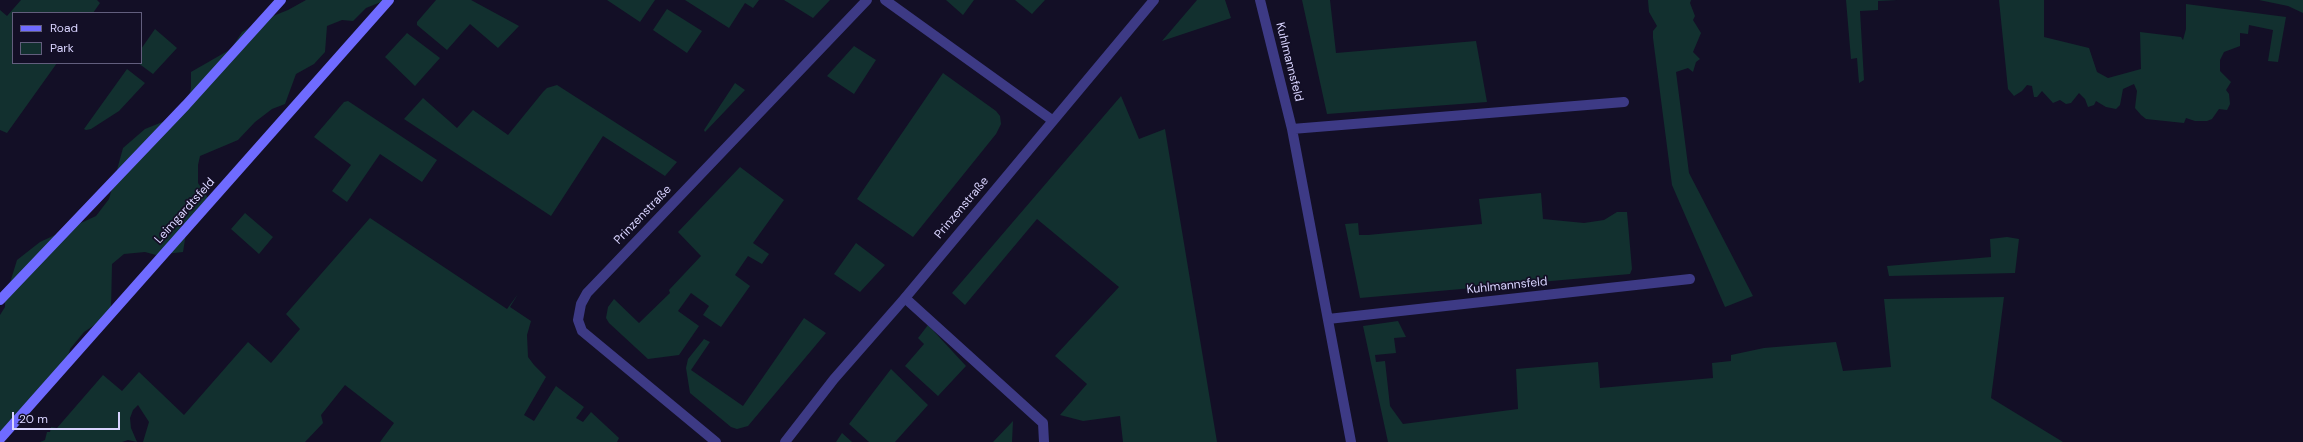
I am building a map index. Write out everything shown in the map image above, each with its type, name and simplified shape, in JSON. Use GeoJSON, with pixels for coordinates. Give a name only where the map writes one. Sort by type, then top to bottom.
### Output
{"type":"FeatureCollection","features":[{"type":"Feature","properties":{"kind":"main road"},"geometry":{"type":"LineString","coordinates":[[0,300],[186,105],[281,0]]}},
{"type":"Feature","properties":{"kind":"main road","name":"Leimgardtsfeld"},"geometry":{"type":"LineString","coordinates":[[0,439],[389,0]]}},
{"type":"Feature","properties":{"kind":"street","name":"Prinzenstraße"},"geometry":{"type":"LineString","coordinates":[[716,442],[582,331],[578,320],[581,304],[587,293],[867,0]]}},
{"type":"Feature","properties":{"kind":"street"},"geometry":{"type":"LineString","coordinates":[[885,0],[1052,120]]}},
{"type":"Feature","properties":{"kind":"street","name":"Prinzenstraße"},"geometry":{"type":"LineString","coordinates":[[785,442],[834,379],[905,298],[1052,120],[1154,0]]}},
{"type":"Feature","properties":{"kind":"street","name":"Kuhlmannsfeld"},"geometry":{"type":"LineString","coordinates":[[1260,0],[1292,129],[1351,442]]}},
{"type":"Feature","properties":{"kind":"street"},"geometry":{"type":"LineString","coordinates":[[1292,129],[1624,102]]}},
{"type":"Feature","properties":{"kind":"street","name":"Kuhlmannsfeld"},"geometry":{"type":"LineString","coordinates":[[1328,319],[1690,279]]}},
{"type":"Feature","properties":{"kind":"street"},"geometry":{"type":"LineString","coordinates":[[905,298],[1043,423],[1044,442]]}},
{"type":"Feature","properties":{"kind":"green space"},"geometry":{"type":"Polygon","coordinates":[[[21,0],[97,0],[100,3],[94,12],[12,12],[12,64],[56,64],[7,133],[0,130],[0,10],[7,16],[21,0]]]}},
{"type":"Feature","properties":{"kind":"green space"},"geometry":{"type":"Polygon","coordinates":[[[306,0],[386,0],[366,8],[353,21],[342,20],[327,26],[325,52],[314,64],[296,74],[285,104],[272,109],[255,122],[238,140],[200,156],[198,165],[198,183],[210,201],[186,233],[183,252],[156,255],[145,252],[124,254],[112,264],[111,310],[105,318],[84,332],[70,349],[66,363],[31,404],[25,420],[0,431],[0,315],[5,307],[5,299],[17,260],[40,242],[96,216],[109,199],[123,148],[145,129],[165,121],[187,105],[191,88],[191,72],[231,49],[242,32],[263,20],[288,10],[306,0]]]}},
{"type":"Feature","properties":{"kind":"green space"},"geometry":{"type":"Polygon","coordinates":[[[436,0],[471,0],[519,26],[498,48],[470,24],[447,50],[417,25],[417,22],[436,0]]]}},
{"type":"Feature","properties":{"kind":"green space"},"geometry":{"type":"Polygon","coordinates":[[[607,0],[655,0],[640,22],[607,0]]]}},
{"type":"Feature","properties":{"kind":"green space"},"geometry":{"type":"Polygon","coordinates":[[[685,0],[759,0],[753,8],[745,3],[729,28],[685,0]]]}},
{"type":"Feature","properties":{"kind":"green space"},"geometry":{"type":"Polygon","coordinates":[[[784,0],[830,0],[813,18],[784,0]]]}},
{"type":"Feature","properties":{"kind":"green space"},"geometry":{"type":"Polygon","coordinates":[[[946,0],[974,0],[963,15],[946,0]]]}},
{"type":"Feature","properties":{"kind":"green space"},"geometry":{"type":"Polygon","coordinates":[[[1015,0],[1045,0],[1032,14],[1015,0]]]}},
{"type":"Feature","properties":{"kind":"green space"},"geometry":{"type":"Polygon","coordinates":[[[1197,0],[1225,0],[1231,18],[1162,41],[1197,0]]]}},
{"type":"Feature","properties":{"kind":"green space"},"geometry":{"type":"Polygon","coordinates":[[[1302,0],[1330,0],[1336,53],[1476,41],[1487,102],[1327,114],[1302,0]]]}},
{"type":"Feature","properties":{"kind":"green space"},"geometry":{"type":"Polygon","coordinates":[[[1648,0],[1691,0],[1690,3],[1695,16],[1693,20],[1701,33],[1693,52],[1700,59],[1696,62],[1693,72],[1688,68],[1676,72],[1689,173],[1753,296],[1725,307],[1672,185],[1653,38],[1653,31],[1657,26],[1649,12],[1648,0]]]}},
{"type":"Feature","properties":{"kind":"green space"},"geometry":{"type":"Polygon","coordinates":[[[1846,0],[1897,0],[1878,1],[1878,10],[1860,11],[1864,80],[1859,83],[1857,58],[1851,59],[1846,0]]]}},
{"type":"Feature","properties":{"kind":"green space"},"geometry":{"type":"Polygon","coordinates":[[[1999,0],[2044,0],[2044,37],[2089,48],[2097,72],[2108,78],[2141,69],[2140,32],[2181,37],[2183,40],[2186,29],[2186,4],[2286,17],[2278,62],[2268,61],[2273,30],[2249,25],[2248,34],[2240,33],[2240,46],[2224,52],[2220,60],[2220,71],[2231,82],[2226,90],[2229,94],[2230,104],[2227,110],[2219,109],[2212,119],[2207,121],[2195,121],[2186,118],[2184,123],[2146,119],[2135,108],[2137,91],[2134,84],[2123,89],[2120,105],[2116,109],[2106,107],[2096,101],[2094,105],[2088,107],[2085,99],[2079,93],[2071,103],[2066,104],[2060,100],[2053,103],[2042,91],[2037,97],[2034,97],[2032,86],[2027,85],[2022,91],[2014,96],[2008,89],[1999,0]]]}},
{"type":"Feature","properties":{"kind":"green space"},"geometry":{"type":"Polygon","coordinates":[[[2259,0],[2303,0],[2303,13],[2288,6],[2259,0]]]}},
{"type":"Feature","properties":{"kind":"green space"},"geometry":{"type":"Polygon","coordinates":[[[667,9],[702,31],[687,53],[653,30],[667,9]]]}},
{"type":"Feature","properties":{"kind":"green space"},"geometry":{"type":"Polygon","coordinates":[[[155,29],[177,48],[153,74],[139,64],[142,64],[142,48],[155,29]]]}},
{"type":"Feature","properties":{"kind":"green space"},"geometry":{"type":"Polygon","coordinates":[[[407,33],[440,58],[415,86],[385,57],[407,33]]]}},
{"type":"Feature","properties":{"kind":"green space"},"geometry":{"type":"Polygon","coordinates":[[[854,46],[876,60],[854,94],[827,76],[854,46]]]}},
{"type":"Feature","properties":{"kind":"green space"},"geometry":{"type":"Polygon","coordinates":[[[127,69],[145,83],[119,111],[91,129],[84,129],[127,69]]]}},
{"type":"Feature","properties":{"kind":"green space"},"geometry":{"type":"Polygon","coordinates":[[[943,73],[996,111],[1000,116],[1001,124],[996,134],[913,237],[857,199],[943,73]]]}},
{"type":"Feature","properties":{"kind":"green space"},"geometry":{"type":"Polygon","coordinates":[[[735,83],[745,90],[705,132],[704,130],[735,83]]]}},
{"type":"Feature","properties":{"kind":"green space"},"geometry":{"type":"Polygon","coordinates":[[[557,85],[677,162],[665,176],[603,136],[551,216],[404,119],[423,98],[457,128],[473,110],[508,135],[543,92],[547,88],[557,85]]]}},
{"type":"Feature","properties":{"kind":"green space"},"geometry":{"type":"Polygon","coordinates":[[[1121,96],[1139,139],[1165,129],[1217,442],[1123,442],[1120,416],[1083,421],[1060,415],[1087,384],[1055,356],[1119,287],[1037,219],[965,305],[952,293],[1121,96]]]}},
{"type":"Feature","properties":{"kind":"green space"},"geometry":{"type":"Polygon","coordinates":[[[348,101],[437,160],[422,182],[380,154],[347,202],[332,191],[351,165],[314,137],[344,102],[348,101]]]}},
{"type":"Feature","properties":{"kind":"green space"},"geometry":{"type":"Polygon","coordinates":[[[740,167],[784,200],[753,243],[769,254],[762,264],[748,256],[735,275],[750,286],[721,327],[703,315],[709,306],[691,293],[678,311],[699,326],[679,355],[648,359],[609,323],[606,318],[608,307],[614,299],[639,323],[670,293],[669,290],[701,256],[678,232],[740,167]]]}},
{"type":"Feature","properties":{"kind":"green space"},"geometry":{"type":"Polygon","coordinates":[[[1541,193],[1543,219],[1584,223],[1604,220],[1617,212],[1627,212],[1632,269],[1630,274],[1360,298],[1345,224],[1358,223],[1359,235],[1368,235],[1482,224],[1479,199],[1541,193]]]}},
{"type":"Feature","properties":{"kind":"green space"},"geometry":{"type":"Polygon","coordinates":[[[245,213],[273,237],[259,254],[231,229],[245,213]]]}},
{"type":"Feature","properties":{"kind":"green space"},"geometry":{"type":"Polygon","coordinates":[[[370,218],[507,309],[518,294],[510,307],[531,321],[527,335],[528,357],[546,377],[524,415],[534,421],[556,386],[584,407],[576,418],[583,422],[591,412],[619,438],[617,442],[380,442],[394,423],[345,385],[321,415],[323,423],[305,442],[143,442],[149,422],[138,405],[133,410],[130,418],[131,428],[137,442],[128,440],[122,442],[40,442],[45,440],[47,432],[50,432],[51,427],[57,428],[103,375],[122,391],[139,372],[184,415],[248,342],[271,363],[300,329],[286,314],[370,218]]]}},
{"type":"Feature","properties":{"kind":"green space"},"geometry":{"type":"Polygon","coordinates":[[[2007,237],[2019,239],[2015,273],[1889,276],[1887,266],[1991,257],[1990,239],[2007,237]]]}},
{"type":"Feature","properties":{"kind":"green space"},"geometry":{"type":"Polygon","coordinates":[[[856,243],[885,265],[860,292],[834,274],[856,243]]]}},
{"type":"Feature","properties":{"kind":"green space"},"geometry":{"type":"Polygon","coordinates":[[[2004,297],[1991,398],[2063,442],[1388,442],[1363,326],[1398,321],[1406,337],[1394,338],[1396,353],[1375,355],[1376,362],[1385,361],[1390,406],[1403,424],[1518,409],[1516,369],[1598,362],[1600,388],[1713,378],[1712,363],[1731,361],[1731,355],[1764,348],[1836,342],[1843,371],[1891,367],[1884,299],[2004,297]]]}},
{"type":"Feature","properties":{"kind":"green space"},"geometry":{"type":"Polygon","coordinates":[[[804,318],[826,333],[748,426],[737,429],[731,427],[690,393],[686,368],[688,359],[704,339],[710,342],[691,370],[743,406],[804,318]]]}},
{"type":"Feature","properties":{"kind":"green space"},"geometry":{"type":"Polygon","coordinates":[[[928,325],[966,366],[938,396],[905,366],[924,344],[918,338],[928,325]]]}},
{"type":"Feature","properties":{"kind":"green space"},"geometry":{"type":"Polygon","coordinates":[[[891,369],[928,405],[895,442],[869,442],[849,424],[891,369]]]}},
{"type":"Feature","properties":{"kind":"green space"},"geometry":{"type":"Polygon","coordinates":[[[1013,421],[1012,442],[993,442],[1013,421]]]}},
{"type":"Feature","properties":{"kind":"green space"},"geometry":{"type":"Polygon","coordinates":[[[842,433],[852,442],[836,442],[842,433]]]}}]}
